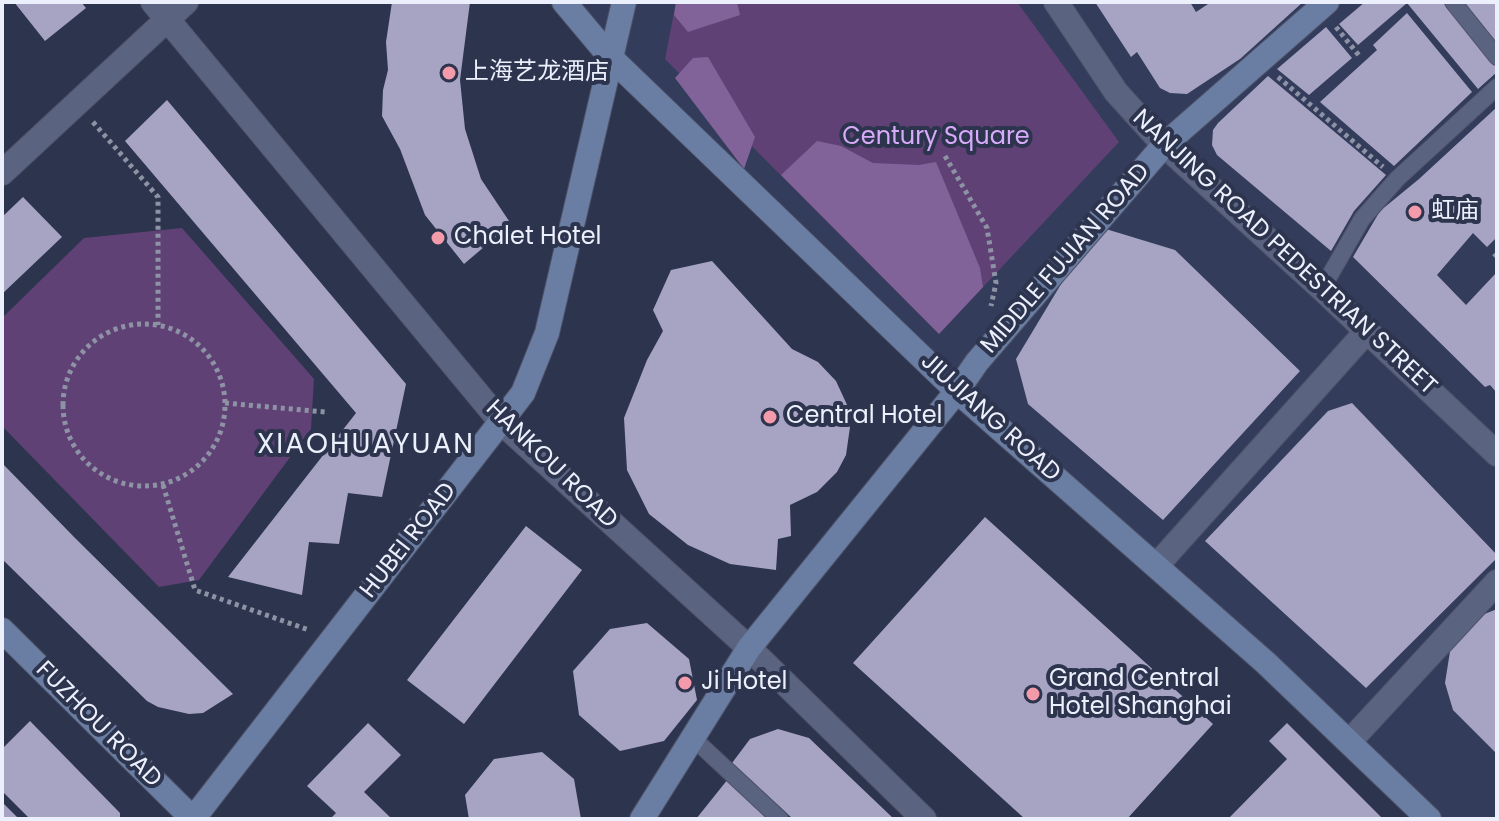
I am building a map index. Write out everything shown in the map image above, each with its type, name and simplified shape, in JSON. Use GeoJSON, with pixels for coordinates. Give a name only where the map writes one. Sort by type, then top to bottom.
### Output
{"type":"FeatureCollection","features":[{"type":"Feature","properties":{"kind":"street"},"geometry":{"type":"LineString","coordinates":[[2,173],[76,103],[160,10],[186,2]]}},
{"type":"Feature","properties":{"kind":"street","name":"JIUJIANG ROAD"},"geometry":{"type":"LineString","coordinates":[[564,2],[611,58],[957,391],[1157,565],[1350,741],[1429,819]]}},
{"type":"Feature","properties":{"kind":"street","name":"HUBEI ROAD"},"geometry":{"type":"LineString","coordinates":[[193,819],[523,393],[547,333],[624,2]]}},
{"type":"Feature","properties":{"kind":"street","name":"NANJING ROAD PEDESTRIAN STREET"},"geometry":{"type":"LineString","coordinates":[[1056,2],[1116,92],[1164,145],[1497,454]]}},
{"type":"Feature","properties":{"kind":"street","name":"MIDDLE FUJIAN ROAD"},"geometry":{"type":"LineString","coordinates":[[642,819],[749,648],[957,391],[977,362],[1164,145],[1324,5]]}},
{"type":"Feature","properties":{"kind":"street","name":"HANKOU ROAD"},"geometry":{"type":"LineString","coordinates":[[160,10],[501,422],[749,648],[924,819]]}},
{"type":"Feature","properties":{"kind":"street"},"geometry":{"type":"LineString","coordinates":[[1157,565],[1367,331]]}},
{"type":"Feature","properties":{"kind":"street"},"geometry":{"type":"LineString","coordinates":[[1350,741],[1497,582]]}},
{"type":"Feature","properties":{"kind":"street","name":"FUZHOU ROAD"},"geometry":{"type":"LineString","coordinates":[[2,630],[193,819]]}},
{"type":"Feature","properties":{"kind":"lane"},"geometry":{"type":"LineString","coordinates":[[1453,2],[1497,57]]}},
{"type":"Feature","properties":{"kind":"lane"},"geometry":{"type":"LineString","coordinates":[[1322,289],[1362,219],[1397,179],[1497,87]]}},
{"type":"Feature","properties":{"kind":"lane"},"geometry":{"type":"LineString","coordinates":[[694,739],[780,819]]}},
{"type":"Feature","properties":{"kind":"path"},"geometry":{"type":"LineString","coordinates":[[1324,5],[1361,58]]}},
{"type":"Feature","properties":{"kind":"path"},"geometry":{"type":"LineString","coordinates":[[1259,61],[1397,179]]}},
{"type":"Feature","properties":{"kind":"path"},"geometry":{"type":"LineString","coordinates":[[76,103],[158,197],[158,325]]}},
{"type":"Feature","properties":{"kind":"path"},"geometry":{"type":"LineString","coordinates":[[945,156],[987,228],[996,283],[990,309]]}},
{"type":"Feature","properties":{"kind":"path"},"geometry":{"type":"LineString","coordinates":[[132,324],[158,325],[184,334],[206,352],[220,376],[225,403],[221,431],[209,456],[188,474],[163,485],[135,487],[110,480],[89,465],[72,444],[64,420],[63,394],[71,369],[86,347],[108,332],[132,324]]}},
{"type":"Feature","properties":{"kind":"path"},"geometry":{"type":"LineString","coordinates":[[225,403],[325,412]]}},
{"type":"Feature","properties":{"kind":"path"},"geometry":{"type":"LineString","coordinates":[[163,485],[195,590],[334,638]]}},
{"type":"Feature","properties":{"kind":"shaded area"},"geometry":{"type":"Polygon","coordinates":[[[564,2],[1497,2],[1497,819],[1429,819],[564,2]]]}},
{"type":"Feature","properties":{"kind":"shaded area"},"geometry":{"type":"Polygon","coordinates":[[[676,2],[737,2],[740,15],[688,32],[674,15],[676,2]]]}},
{"type":"Feature","properties":{"kind":"shaded area"},"geometry":{"type":"Polygon","coordinates":[[[708,57],[755,137],[744,169],[675,78],[693,58],[708,57]]]}},
{"type":"Feature","properties":{"kind":"shaded area"},"geometry":{"type":"Polygon","coordinates":[[[817,141],[841,146],[873,163],[919,165],[936,162],[980,268],[983,287],[939,334],[781,175],[817,141]]]}},
{"type":"Feature","properties":{"kind":"green space","name":"Century Square"},"geometry":{"type":"Polygon","coordinates":[[[676,2],[1017,2],[1119,142],[939,334],[665,59],[676,2]]]}},
{"type":"Feature","properties":{"kind":"green space"},"geometry":{"type":"Polygon","coordinates":[[[182,228],[314,379],[311,429],[199,580],[159,587],[2,426],[2,318],[84,238],[182,228]]]}},
{"type":"Feature","properties":{"kind":"building"},"geometry":{"type":"Polygon","coordinates":[[[14,2],[81,2],[86,8],[45,41],[14,2]]]}},
{"type":"Feature","properties":{"kind":"building"},"geometry":{"type":"Polygon","coordinates":[[[392,2],[470,2],[460,80],[465,129],[481,179],[511,224],[464,264],[425,215],[400,149],[382,116],[388,70],[386,42],[392,2]]]}},
{"type":"Feature","properties":{"kind":"building"},"geometry":{"type":"Polygon","coordinates":[[[1095,2],[1190,2],[1196,12],[1211,2],[1303,2],[1240,59],[1187,94],[1170,93],[1160,88],[1137,52],[1131,57],[1095,2]]]}},
{"type":"Feature","properties":{"kind":"building"},"geometry":{"type":"Polygon","coordinates":[[[1365,2],[1445,2],[1497,67],[1497,72],[1478,89],[1407,3],[1358,45],[1339,24],[1365,2]]]}},
{"type":"Feature","properties":{"kind":"building"},"geometry":{"type":"Polygon","coordinates":[[[1461,2],[1497,2],[1497,46],[1461,2]]]}},
{"type":"Feature","properties":{"kind":"building"},"geometry":{"type":"Polygon","coordinates":[[[1407,13],[1472,92],[1394,166],[1320,102],[1377,50],[1373,45],[1407,13]]]}},
{"type":"Feature","properties":{"kind":"building"},"geometry":{"type":"Polygon","coordinates":[[[1326,27],[1352,58],[1309,95],[1277,69],[1326,27]]]}},
{"type":"Feature","properties":{"kind":"building"},"geometry":{"type":"Polygon","coordinates":[[[1268,76],[1386,175],[1354,211],[1331,251],[1217,155],[1212,145],[1213,130],[1218,123],[1268,76]]]}},
{"type":"Feature","properties":{"kind":"building"},"geometry":{"type":"Polygon","coordinates":[[[167,100],[406,384],[382,497],[348,493],[339,544],[309,542],[302,595],[228,577],[356,413],[125,141],[167,100]]]}},
{"type":"Feature","properties":{"kind":"building"},"geometry":{"type":"Polygon","coordinates":[[[1497,107],[1497,237],[1487,247],[1473,233],[1437,275],[1466,305],[1497,272],[1497,393],[1490,385],[1485,387],[1353,257],[1380,211],[1497,107]]]}},
{"type":"Feature","properties":{"kind":"building"},"geometry":{"type":"Polygon","coordinates":[[[23,197],[62,237],[2,294],[2,217],[23,197]]]}},
{"type":"Feature","properties":{"kind":"building"},"geometry":{"type":"Polygon","coordinates":[[[1096,226],[1175,250],[1300,371],[1163,520],[1028,404],[1016,359],[1096,226]]]}},
{"type":"Feature","properties":{"kind":"building"},"geometry":{"type":"Polygon","coordinates":[[[712,261],[792,349],[818,362],[836,381],[848,407],[850,427],[846,455],[837,472],[817,492],[790,505],[791,536],[778,539],[776,570],[730,564],[688,545],[649,514],[627,470],[624,418],[647,360],[663,331],[653,310],[671,270],[712,261]]]}},
{"type":"Feature","properties":{"kind":"building"},"geometry":{"type":"Polygon","coordinates":[[[1352,403],[1497,555],[1366,688],[1205,541],[1328,411],[1352,403]]]}},
{"type":"Feature","properties":{"kind":"building"},"geometry":{"type":"Polygon","coordinates":[[[2,463],[233,694],[203,713],[189,714],[158,707],[147,701],[2,559],[2,463]]]}},
{"type":"Feature","properties":{"kind":"building","name":"Grand Central Hotel Shanghai"},"geometry":{"type":"Polygon","coordinates":[[[985,517],[1213,724],[1127,819],[1025,819],[853,663],[985,517]]]}},
{"type":"Feature","properties":{"kind":"building"},"geometry":{"type":"Polygon","coordinates":[[[526,526],[582,570],[464,724],[407,680],[526,526]]]}},
{"type":"Feature","properties":{"kind":"building"},"geometry":{"type":"Polygon","coordinates":[[[1497,609],[1497,754],[1453,710],[1445,683],[1451,645],[1482,615],[1497,609]]]}},
{"type":"Feature","properties":{"kind":"building"},"geometry":{"type":"Polygon","coordinates":[[[647,623],[689,659],[697,700],[664,741],[620,751],[579,715],[573,671],[610,629],[647,623]]]}},
{"type":"Feature","properties":{"kind":"building"},"geometry":{"type":"Polygon","coordinates":[[[30,721],[120,813],[120,819],[30,819],[2,791],[2,749],[30,721]]]}},
{"type":"Feature","properties":{"kind":"building"},"geometry":{"type":"Polygon","coordinates":[[[368,723],[401,755],[364,792],[392,819],[330,819],[336,813],[307,786],[368,723]]]}},
{"type":"Feature","properties":{"kind":"building"},"geometry":{"type":"Polygon","coordinates":[[[1287,723],[1383,819],[1228,819],[1287,759],[1269,741],[1287,723]]]}},
{"type":"Feature","properties":{"kind":"building"},"geometry":{"type":"Polygon","coordinates":[[[778,729],[809,738],[894,819],[793,819],[732,763],[750,739],[778,729]]]}},
{"type":"Feature","properties":{"kind":"building"},"geometry":{"type":"Polygon","coordinates":[[[542,752],[574,779],[581,819],[469,819],[465,795],[494,759],[542,752]]]}},
{"type":"Feature","properties":{"kind":"building"},"geometry":{"type":"Polygon","coordinates":[[[728,779],[771,819],[696,819],[728,779]]]}},
{"type":"Feature","properties":{"kind":"building"},"geometry":{"type":"Polygon","coordinates":[[[2,802],[19,819],[2,819],[2,802]]]}},
{"type":"Feature","properties":{"kind":"place","name":"上海艺龙酒店"},"geometry":{"type":"Point","coordinates":[449,73]}},
{"type":"Feature","properties":{"kind":"place","name":"虹庙"},"geometry":{"type":"Point","coordinates":[1415,212]}},
{"type":"Feature","properties":{"kind":"place","name":"Chalet Hotel"},"geometry":{"type":"Point","coordinates":[438,238]}},
{"type":"Feature","properties":{"kind":"place","name":"Central Hotel"},"geometry":{"type":"Point","coordinates":[770,417]}},
{"type":"Feature","properties":{"kind":"place","name":"Ji Hotel"},"geometry":{"type":"Point","coordinates":[685,683]}},
{"type":"Feature","properties":{"kind":"place","name":"Grand Central Hotel Shanghai"},"geometry":{"type":"Point","coordinates":[1033,694]}},
{"type":"Feature","properties":{"kind":"district","name":"XIAOHUAYUAN"},"geometry":{"type":"Point","coordinates":[366,446]}}]}
